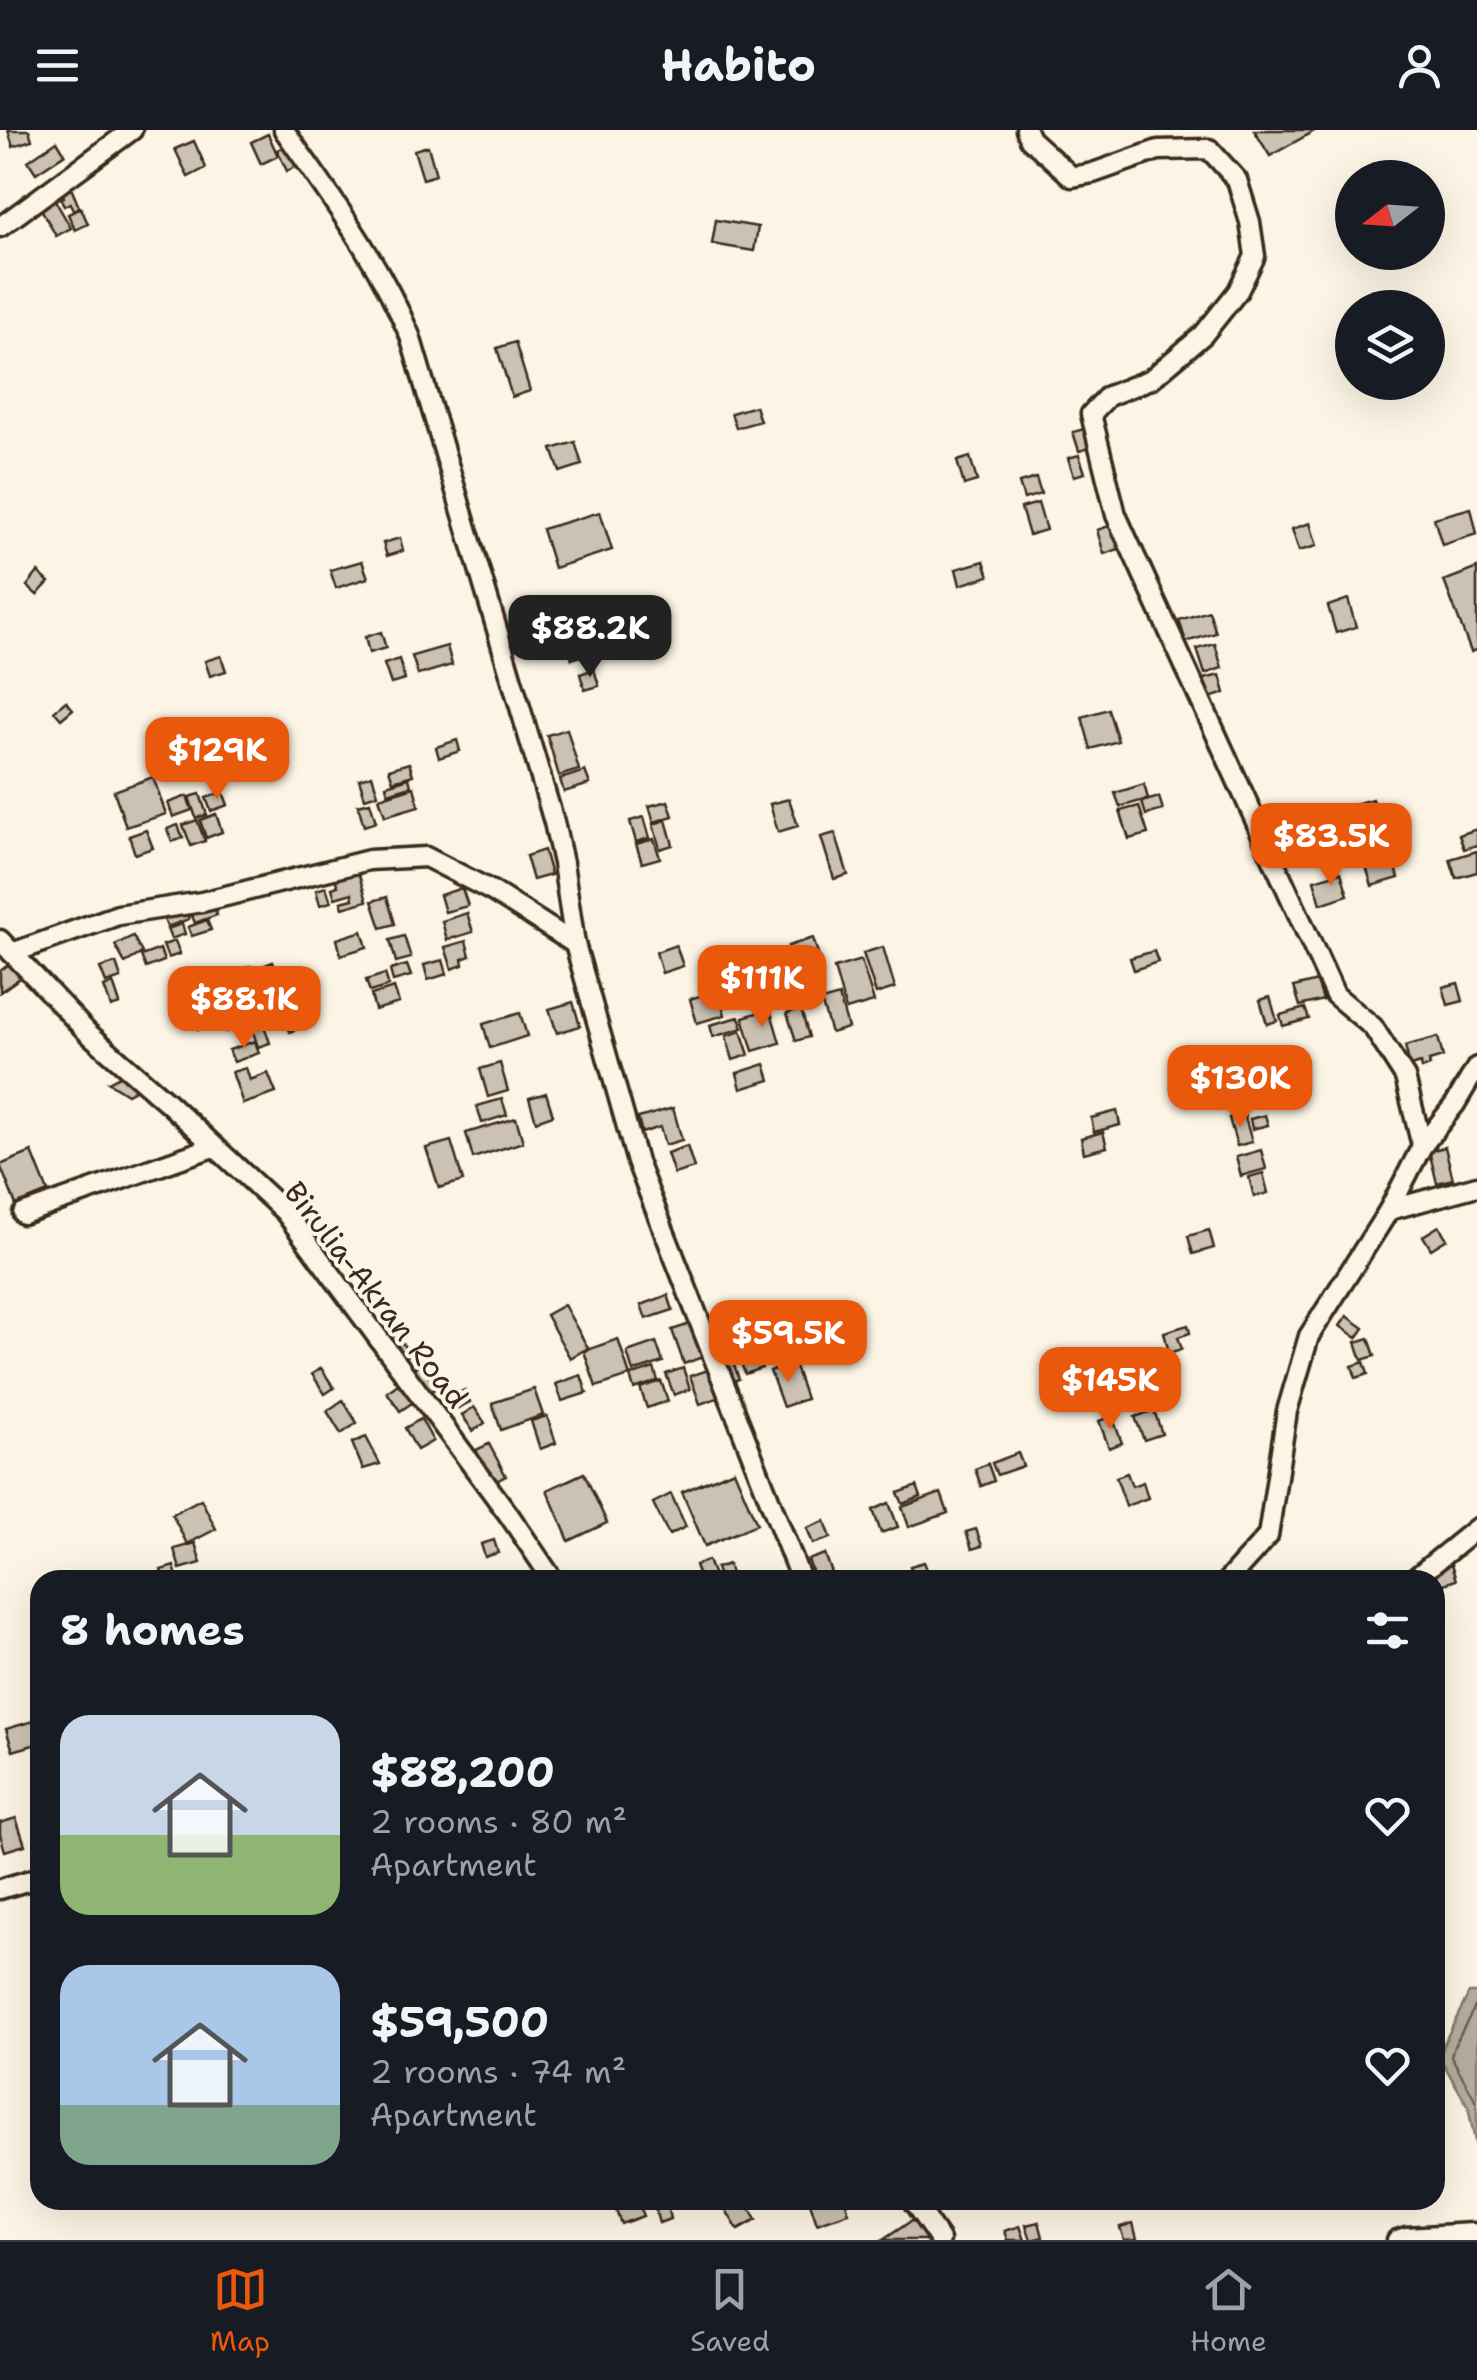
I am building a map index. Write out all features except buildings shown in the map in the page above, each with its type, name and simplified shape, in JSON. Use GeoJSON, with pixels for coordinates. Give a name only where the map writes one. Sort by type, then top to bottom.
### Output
{"type":"FeatureCollection","features":[{"type":"Feature","properties":{"kind":"street"},"geometry":{"type":"LineString","coordinates":[[0,227],[132,130]]}},
{"type":"Feature","properties":{"kind":"street"},"geometry":{"type":"LineString","coordinates":[[284,130],[387,282],[410,336],[554,822],[574,944],[637,1162],[798,1570]]}},
{"type":"Feature","properties":{"kind":"street"},"geometry":{"type":"LineString","coordinates":[[1026,130],[1030,139],[1072,176],[1093,173],[1158,150],[1212,139],[1236,180],[1250,222],[1255,256],[1238,290],[1204,335],[1151,379],[1108,396],[1091,414],[1116,515],[1335,995],[1373,1027],[1405,1077],[1422,1146]]}},
{"type":"Feature","properties":{"kind":"street"},"geometry":{"type":"LineString","coordinates":[[6,947],[118,914],[202,902],[369,860],[426,857],[492,891],[574,944]]}},
{"type":"Feature","properties":{"kind":"street","name":"Birulia-Akran Road"},"geometry":{"type":"LineString","coordinates":[[6,947],[88,1033],[285,1212],[547,1570]]}},
{"type":"Feature","properties":{"kind":"street"},"geometry":{"type":"LineString","coordinates":[[1237,1570],[1268,1536],[1287,1411],[1308,1336],[1389,1210],[1422,1146],[1477,1067]]}},
{"type":"Feature","properties":{"kind":"street"},"geometry":{"type":"LineString","coordinates":[[23,1214],[213,1147]]}},
{"type":"Feature","properties":{"kind":"street"},"geometry":{"type":"LineString","coordinates":[[1389,1210],[1477,1186]]}},
{"type":"Feature","properties":{"kind":"street"},"geometry":{"type":"LineString","coordinates":[[1426,1570],[1477,1528]]}},
{"type":"Feature","properties":{"kind":"street"},"geometry":{"type":"LineString","coordinates":[[0,1889],[30,1880]]}},
{"type":"Feature","properties":{"kind":"street"},"geometry":{"type":"LineString","coordinates":[[919,2210],[940,2240]]}},
{"type":"Feature","properties":{"kind":"street"},"geometry":{"type":"LineString","coordinates":[[1398,2240],[1406,2236],[1477,2236]]}},
{"type":"Feature","properties":{"kind":"water"},"geometry":{"type":"Polygon","coordinates":[[[1469,1993],[1477,1993],[1477,2152],[1468,2106],[1445,2067],[1445,2041],[1469,1993]]]}}]}
